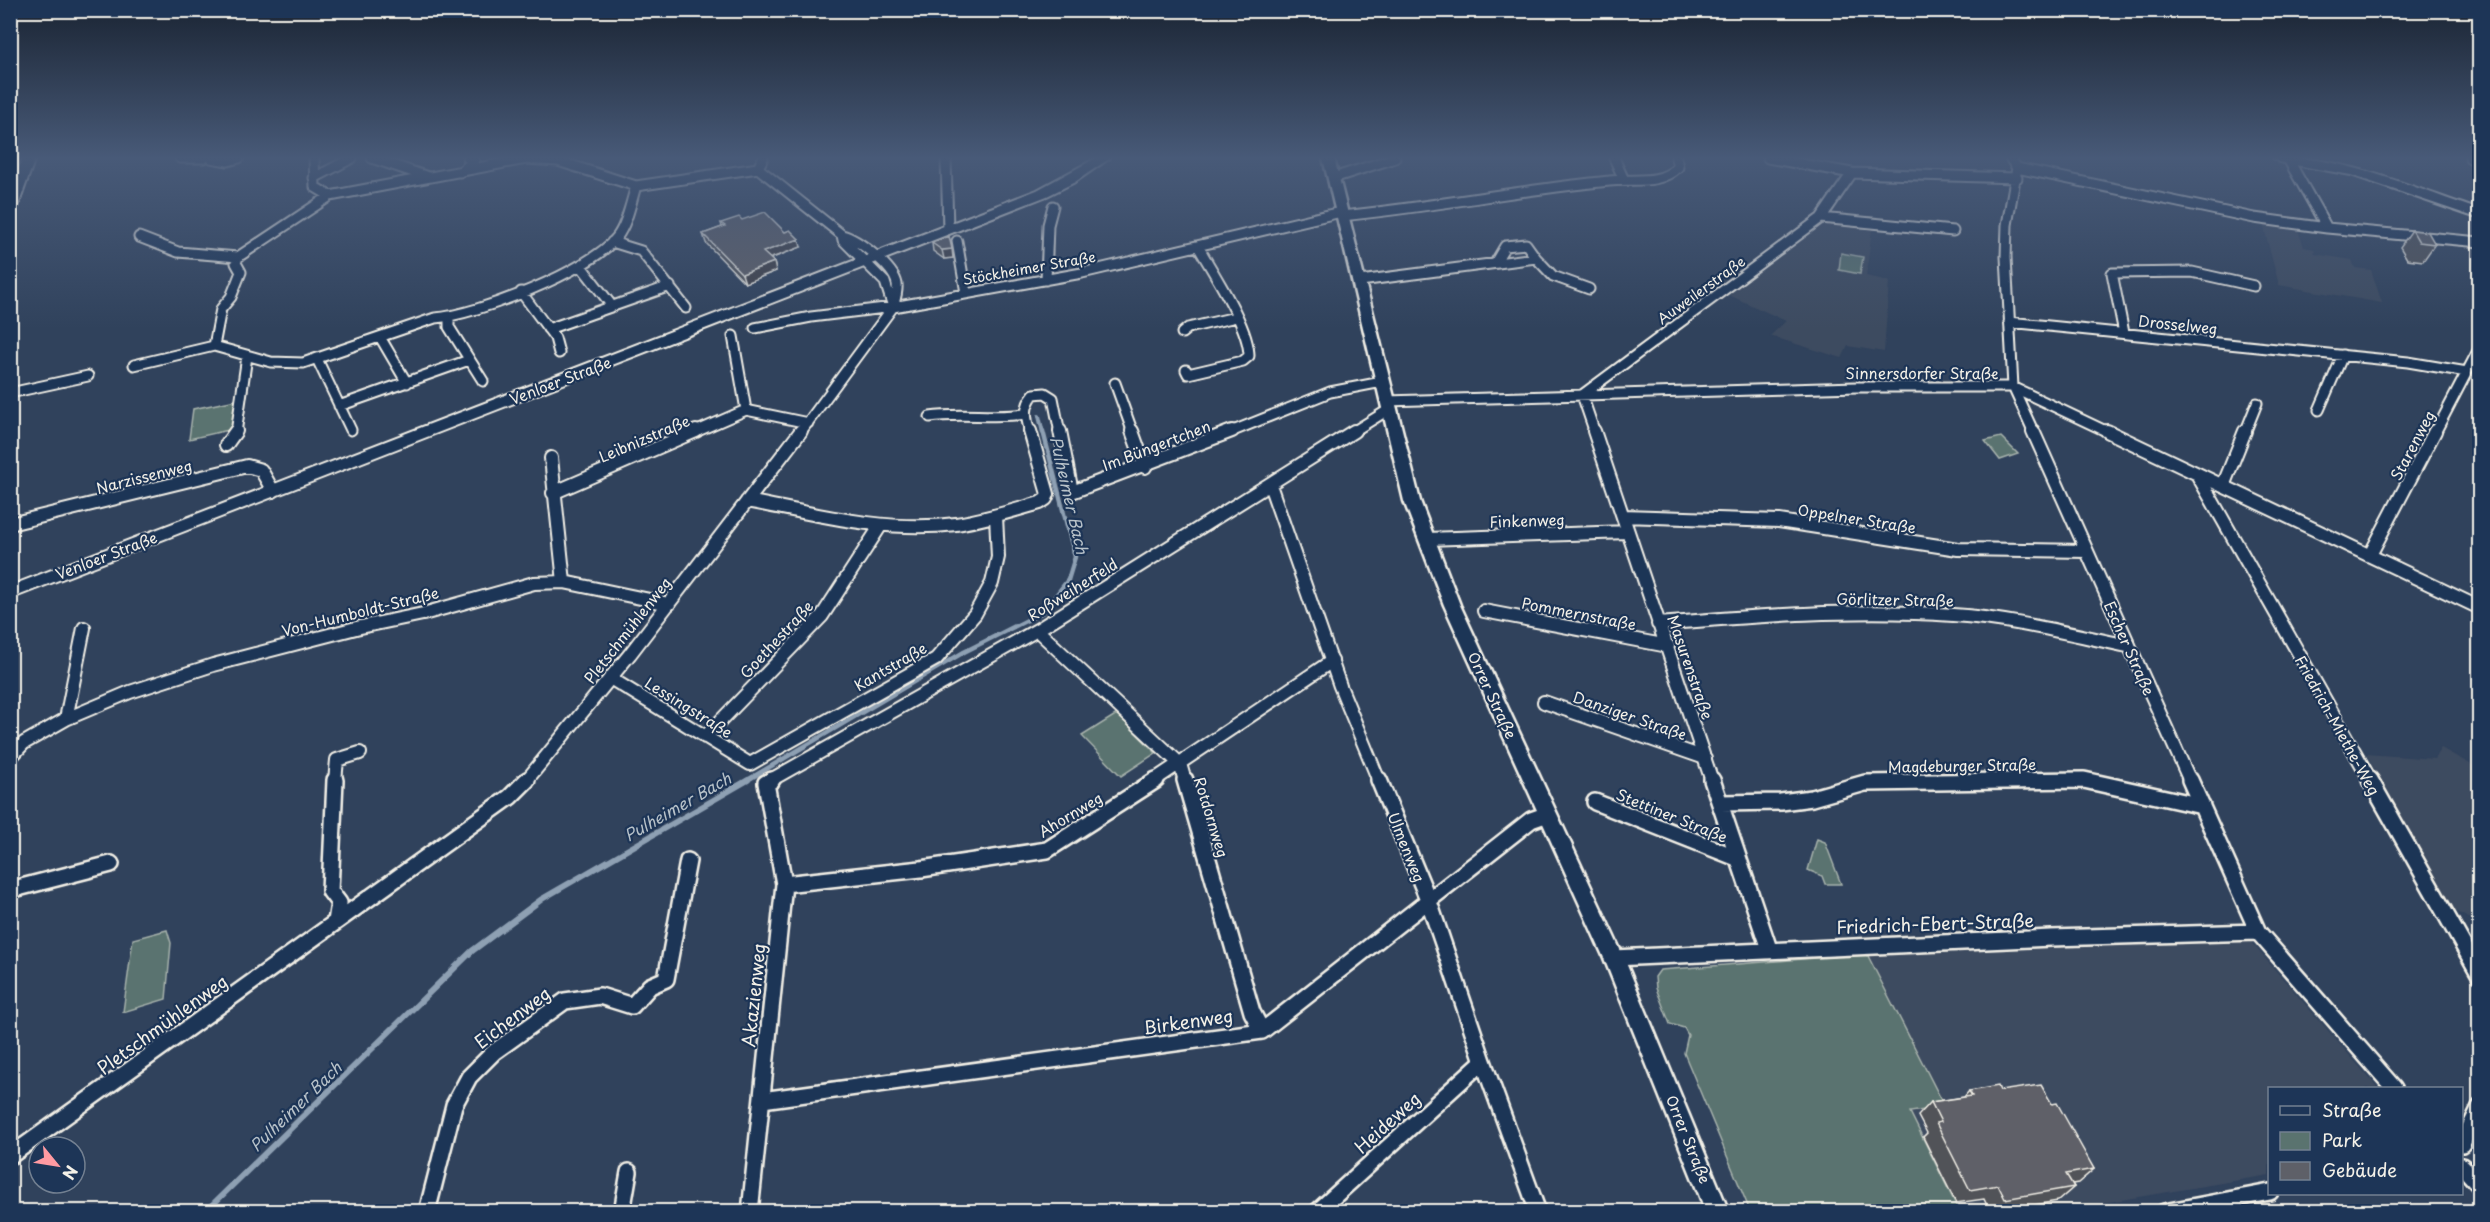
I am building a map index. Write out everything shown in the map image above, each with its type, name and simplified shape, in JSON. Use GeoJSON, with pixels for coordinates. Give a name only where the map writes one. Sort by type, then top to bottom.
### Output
{"type":"FeatureCollection","features":[{"type":"Feature","properties":{"kind":"main road","name":"Venloer Straße"},"geometry":{"type":"LineString","coordinates":[[10,592],[984,215]]}},
{"type":"Feature","properties":{"kind":"street"},"geometry":{"type":"LineString","coordinates":[[214,346],[221,309],[234,290],[240,272],[236,263],[238,257],[301,215]]}},
{"type":"Feature","properties":{"kind":"street"},"geometry":{"type":"LineString","coordinates":[[134,365],[214,346],[247,356],[288,364],[317,359],[435,318],[449,317],[561,276],[581,266],[612,242],[617,237],[625,215]]}},
{"type":"Feature","properties":{"kind":"street"},"geometry":{"type":"LineString","coordinates":[[817,215],[842,235],[843,240],[871,260],[885,282],[893,307]]}},
{"type":"Feature","properties":{"kind":"street"},"geometry":{"type":"LineString","coordinates":[[948,215],[948,229]]}},
{"type":"Feature","properties":{"kind":"street"},"geometry":{"type":"LineString","coordinates":[[1046,280],[1048,225],[1051,215]]}},
{"type":"Feature","properties":{"kind":"street","name":"Stöckheimer Straße"},"geometry":{"type":"LineString","coordinates":[[755,328],[1046,280],[1336,215]]}},
{"type":"Feature","properties":{"kind":"street","name":"Orrer Straße"},"geometry":{"type":"LineString","coordinates":[[1341,215],[1360,281],[1387,405],[1412,501],[1452,605],[1614,958],[1718,1212]]}},
{"type":"Feature","properties":{"kind":"street","name":"Auweilerstraße"},"geometry":{"type":"LineString","coordinates":[[1582,395],[1823,215]]}},
{"type":"Feature","properties":{"kind":"street","name":"Escher Straße"},"geometry":{"type":"LineString","coordinates":[[2008,215],[2009,322],[2013,387],[2258,932],[2392,1087]]}},
{"type":"Feature","properties":{"kind":"street"},"geometry":{"type":"LineString","coordinates":[[2240,215],[2326,228],[2480,242]]}},
{"type":"Feature","properties":{"kind":"street"},"geometry":{"type":"LineString","coordinates":[[2319,215],[2326,228]]}},
{"type":"Feature","properties":{"kind":"street"},"geometry":{"type":"LineString","coordinates":[[1821,218],[1953,231]]}},
{"type":"Feature","properties":{"kind":"street"},"geometry":{"type":"LineString","coordinates":[[139,237],[178,252],[238,257]]}},
{"type":"Feature","properties":{"kind":"street"},"geometry":{"type":"LineString","coordinates":[[957,241],[966,293]]}},
{"type":"Feature","properties":{"kind":"street"},"geometry":{"type":"LineString","coordinates":[[612,242],[641,251],[686,308]]}},
{"type":"Feature","properties":{"kind":"street"},"geometry":{"type":"LineString","coordinates":[[1495,263],[1505,246],[1526,244],[1544,270],[1556,280],[1589,289]]}},
{"type":"Feature","properties":{"kind":"street"},"geometry":{"type":"LineString","coordinates":[[1186,370],[1188,374],[1243,361],[1249,356],[1249,349],[1236,317],[1198,246]]}},
{"type":"Feature","properties":{"kind":"street"},"geometry":{"type":"LineString","coordinates":[[1360,281],[1536,258]]}},
{"type":"Feature","properties":{"kind":"street"},"geometry":{"type":"LineString","coordinates":[[581,266],[612,306]]}},
{"type":"Feature","properties":{"kind":"street"},"geometry":{"type":"LineString","coordinates":[[2124,333],[2112,273],[2192,272],[2253,286]]}},
{"type":"Feature","properties":{"kind":"street"},"geometry":{"type":"LineString","coordinates":[[548,329],[670,286]]}},
{"type":"Feature","properties":{"kind":"street"},"geometry":{"type":"LineString","coordinates":[[520,292],[555,338],[559,353]]}},
{"type":"Feature","properties":{"kind":"street","name":"Pletschmühlenweg"},"geometry":{"type":"LineString","coordinates":[[10,1156],[510,797],[533,774],[669,604],[893,307]]}},
{"type":"Feature","properties":{"kind":"street"},"geometry":{"type":"LineString","coordinates":[[449,317],[449,327],[483,381]]}},
{"type":"Feature","properties":{"kind":"street"},"geometry":{"type":"LineString","coordinates":[[1182,333],[1188,328],[1236,317]]}},
{"type":"Feature","properties":{"kind":"street","name":"Drosselweg"},"geometry":{"type":"LineString","coordinates":[[2009,322],[2453,368],[2467,372]]}},
{"type":"Feature","properties":{"kind":"street"},"geometry":{"type":"LineString","coordinates":[[733,336],[746,410],[807,423]]}},
{"type":"Feature","properties":{"kind":"street"},"geometry":{"type":"LineString","coordinates":[[380,337],[407,382]]}},
{"type":"Feature","properties":{"kind":"street","name":"Starenweg"},"geometry":{"type":"LineString","coordinates":[[2370,555],[2479,348]]}},
{"type":"Feature","properties":{"kind":"street"},"geometry":{"type":"LineString","coordinates":[[226,445],[236,433],[247,356]]}},
{"type":"Feature","properties":{"kind":"street"},"geometry":{"type":"LineString","coordinates":[[2319,410],[2343,356]]}},
{"type":"Feature","properties":{"kind":"street"},"geometry":{"type":"LineString","coordinates":[[317,359],[351,430]]}},
{"type":"Feature","properties":{"kind":"street"},"geometry":{"type":"LineString","coordinates":[[339,406],[469,360]]}},
{"type":"Feature","properties":{"kind":"street"},"geometry":{"type":"LineString","coordinates":[[10,393],[88,376]]}},
{"type":"Feature","properties":{"kind":"street","name":"Im Büngertchen"},"geometry":{"type":"LineString","coordinates":[[1025,414],[1028,401],[1034,394],[1045,393],[1053,398],[1072,492],[1145,467],[1317,398],[1359,383],[1382,381]]}},
{"type":"Feature","properties":{"kind":"street"},"geometry":{"type":"LineString","coordinates":[[1115,383],[1145,467]]}},
{"type":"Feature","properties":{"kind":"street","name":"Sinnersdorfer Straße"},"geometry":{"type":"LineString","coordinates":[[1387,405],[1582,395],[1857,387],[2013,387],[2480,608]]}},
{"type":"Feature","properties":{"kind":"street","name":"Masurenstraße"},"geometry":{"type":"LineString","coordinates":[[1582,395],[1769,949]]}},
{"type":"Feature","properties":{"kind":"street"},"geometry":{"type":"LineString","coordinates":[[2223,486],[2257,403]]}},
{"type":"Feature","properties":{"kind":"street","name":"Roßweiherfeld"},"geometry":{"type":"LineString","coordinates":[[766,783],[1037,630],[1270,485],[1387,405]]}},
{"type":"Feature","properties":{"kind":"street","name":"Leibnizstraße"},"geometry":{"type":"LineString","coordinates":[[553,493],[746,410]]}},
{"type":"Feature","properties":{"kind":"street"},"geometry":{"type":"LineString","coordinates":[[747,501],[881,525],[944,525],[996,516],[1040,503],[1046,499],[1047,494],[1025,414],[1000,418],[944,415],[930,417]]}},
{"type":"Feature","properties":{"kind":"street"},"geometry":{"type":"LineString","coordinates":[[551,458],[564,582]]}},
{"type":"Feature","properties":{"kind":"street","name":"Narzissenweg"},"geometry":{"type":"LineString","coordinates":[[10,524],[247,466],[261,470],[273,491]]}},
{"type":"Feature","properties":{"kind":"street","name":"Friedrich-Miethe-Weg"},"geometry":{"type":"LineString","coordinates":[[2197,474],[2480,975]]}},
{"type":"Feature","properties":{"kind":"street","name":"Ulmenweg"},"geometry":{"type":"LineString","coordinates":[[1270,485],[1332,660],[1428,899],[1483,1061],[1538,1212]]}},
{"type":"Feature","properties":{"kind":"street","name":"Kantstraße"},"geometry":{"type":"LineString","coordinates":[[750,764],[936,659],[975,614],[992,583],[998,557],[996,516]]}},
{"type":"Feature","properties":{"kind":"street","name":"Oppelner Straße"},"geometry":{"type":"LineString","coordinates":[[1623,516],[1779,521],[1958,549],[2086,551]]}},
{"type":"Feature","properties":{"kind":"street","name":"Goethestraße"},"geometry":{"type":"LineString","coordinates":[[705,737],[822,616],[881,525]]}},
{"type":"Feature","properties":{"kind":"street","name":"Finkenweg"},"geometry":{"type":"LineString","coordinates":[[1427,539],[1628,532]]}},
{"type":"Feature","properties":{"kind":"street","name":"Von-Humboldt-Straße"},"geometry":{"type":"LineString","coordinates":[[10,758],[24,743],[66,719],[129,692],[213,665],[356,628],[423,614],[534,583],[564,582],[669,604]]}},
{"type":"Feature","properties":{"kind":"street","name":"Pommernstraße"},"geometry":{"type":"LineString","coordinates":[[1484,611],[1668,646]]}},
{"type":"Feature","properties":{"kind":"street","name":"Görlitzer Straße"},"geometry":{"type":"LineString","coordinates":[[1658,624],[1793,615],[1955,615],[2128,646]]}},
{"type":"Feature","properties":{"kind":"street"},"geometry":{"type":"LineString","coordinates":[[66,719],[84,628]]}},
{"type":"Feature","properties":{"kind":"street","name":"Rotdornweg"},"geometry":{"type":"LineString","coordinates":[[1037,630],[1180,764],[1252,1012],[1262,1031]]}},
{"type":"Feature","properties":{"kind":"street","name":"Ahornweg"},"geometry":{"type":"LineString","coordinates":[[784,884],[921,869],[1047,850],[1180,764],[1332,660]]}},
{"type":"Feature","properties":{"kind":"street","name":"Lessingstraße"},"geometry":{"type":"LineString","coordinates":[[610,678],[750,764]]}},
{"type":"Feature","properties":{"kind":"street","name":"Danziger Straße"},"geometry":{"type":"LineString","coordinates":[[1544,702],[1705,758]]}},
{"type":"Feature","properties":{"kind":"street"},"geometry":{"type":"LineString","coordinates":[[336,922],[339,903],[330,891],[332,806],[337,760],[360,753]]}},
{"type":"Feature","properties":{"kind":"street","name":"Magdeburger Straße"},"geometry":{"type":"LineString","coordinates":[[1720,803],[1781,802],[1812,798],[1865,783],[2084,780],[2202,806]]}},
{"type":"Feature","properties":{"kind":"street","name":"Akazienweg"},"geometry":{"type":"LineString","coordinates":[[750,1212],[784,884],[766,783]]}},
{"type":"Feature","properties":{"kind":"street","name":"Stettiner Straße"},"geometry":{"type":"LineString","coordinates":[[1595,802],[1737,858]]}},
{"type":"Feature","properties":{"kind":"street"},"geometry":{"type":"LineString","coordinates":[[1262,1031],[1531,820],[1548,814]]}},
{"type":"Feature","properties":{"kind":"street","name":"Eichenweg"},"geometry":{"type":"LineString","coordinates":[[427,1212],[454,1105],[469,1077],[494,1052],[565,1001],[600,996],[632,1006],[650,986],[666,979],[688,861]]}},
{"type":"Feature","properties":{"kind":"street"},"geometry":{"type":"LineString","coordinates":[[10,890],[111,864]]}},
{"type":"Feature","properties":{"kind":"street","name":"Friedrich-Ebert-Straße"},"geometry":{"type":"LineString","coordinates":[[1614,958],[1769,949],[2258,932]]}},
{"type":"Feature","properties":{"kind":"street","name":"Birkenweg"},"geometry":{"type":"LineString","coordinates":[[762,1100],[1262,1031]]}},
{"type":"Feature","properties":{"kind":"street","name":"Heideweg"},"geometry":{"type":"LineString","coordinates":[[1317,1212],[1483,1061]]}},
{"type":"Feature","properties":{"kind":"street"},"geometry":{"type":"LineString","coordinates":[[2463,1142],[2480,1107]]}},
{"type":"Feature","properties":{"kind":"street"},"geometry":{"type":"LineString","coordinates":[[2463,1167],[2480,1186]]}},
{"type":"Feature","properties":{"kind":"street"},"geometry":{"type":"LineString","coordinates":[[622,1212],[629,1172]]}},
{"type":"Feature","properties":{"kind":"street"},"geometry":{"type":"LineString","coordinates":[[2164,1212],[2268,1192]]}},
{"type":"Feature","properties":{"kind":"shaded area"},"geometry":{"type":"Polygon","coordinates":[[[1827,222],[1872,229],[1866,276],[1889,281],[1884,352],[1848,346],[1842,358],[1770,336],[1786,321],[1729,295],[1827,222]]]}},
{"type":"Feature","properties":{"kind":"shaded area"},"geometry":{"type":"Polygon","coordinates":[[[2263,224],[2298,230],[2304,247],[2314,249],[2315,254],[2352,260],[2355,268],[2371,270],[2382,303],[2279,285],[2263,224]]]}},
{"type":"Feature","properties":{"kind":"shaded area"},"geometry":{"type":"Polygon","coordinates":[[[2441,748],[2479,769],[2479,924],[2454,910],[2366,754],[2434,759],[2441,748]]]}},
{"type":"Feature","properties":{"kind":"shaded area"},"geometry":{"type":"Polygon","coordinates":[[[2250,941],[2377,1087],[2268,1087],[2268,1175],[2055,1211],[1959,1211],[1910,1112],[1945,1107],[1867,954],[2250,941]]]}},
{"type":"Feature","properties":{"kind":"green space"},"geometry":{"type":"Polygon","coordinates":[[[1841,253],[1863,257],[1860,274],[1839,270],[1841,253]]]}},
{"type":"Feature","properties":{"kind":"green space"},"geometry":{"type":"Polygon","coordinates":[[[236,400],[233,429],[189,439],[193,409],[236,400]]]}},
{"type":"Feature","properties":{"kind":"green space"},"geometry":{"type":"Polygon","coordinates":[[[2001,437],[2018,454],[2000,460],[1985,441],[2001,437]]]}},
{"type":"Feature","properties":{"kind":"green space"},"geometry":{"type":"Polygon","coordinates":[[[1117,714],[1156,753],[1121,776],[1082,736],[1117,714]]]}},
{"type":"Feature","properties":{"kind":"green space"},"geometry":{"type":"Polygon","coordinates":[[[1817,839],[1825,842],[1841,884],[1825,884],[1822,876],[1808,870],[1817,839]]]}},
{"type":"Feature","properties":{"kind":"green space"},"geometry":{"type":"Polygon","coordinates":[[[167,930],[171,943],[166,999],[123,1012],[133,939],[167,930]]]}},
{"type":"Feature","properties":{"kind":"green space"},"geometry":{"type":"Polygon","coordinates":[[[1867,954],[1945,1107],[1910,1112],[1959,1211],[1750,1211],[1684,1053],[1688,1035],[1684,1028],[1670,1024],[1656,988],[1655,977],[1660,970],[1867,954]]]}},
{"type":"Feature","properties":{"kind":"building"},"geometry":{"type":"Polygon","coordinates":[[[756,215],[768,215],[785,232],[790,230],[799,239],[763,252],[774,262],[742,274],[703,234],[725,226],[721,223],[739,217],[742,220],[756,215]]]}},
{"type":"Feature","properties":{"kind":"building"},"geometry":{"type":"Polygon","coordinates":[[[2412,230],[2428,232],[2435,244],[2419,242],[2412,230]]]}},
{"type":"Feature","properties":{"kind":"building"},"geometry":{"type":"Polygon","coordinates":[[[949,236],[952,249],[942,250],[932,243],[949,236]]]}},
{"type":"Feature","properties":{"kind":"building"},"geometry":{"type":"Polygon","coordinates":[[[2041,1085],[2052,1104],[2057,1103],[2094,1169],[2066,1174],[2074,1187],[2005,1199],[1998,1185],[1970,1190],[1936,1123],[1941,1122],[1931,1102],[1972,1096],[1969,1091],[1998,1086],[2000,1091],[2041,1085]]]}},
{"type":"Feature","properties":{"kind":"waterway","name":"Pulheimer Bach"},"geometry":{"type":"LineString","coordinates":[[1039,416],[1043,433]]}},
{"type":"Feature","properties":{"kind":"waterway","name":"Pulheimer Bach"},"geometry":{"type":"LineString","coordinates":[[746,781],[964,652],[1043,612],[1068,580],[1075,557],[1043,431]]}},
{"type":"Feature","properties":{"kind":"waterway","name":"Pulheimer Bach"},"geometry":{"type":"LineString","coordinates":[[205,1212],[472,951],[542,899],[748,780]]}}]}
